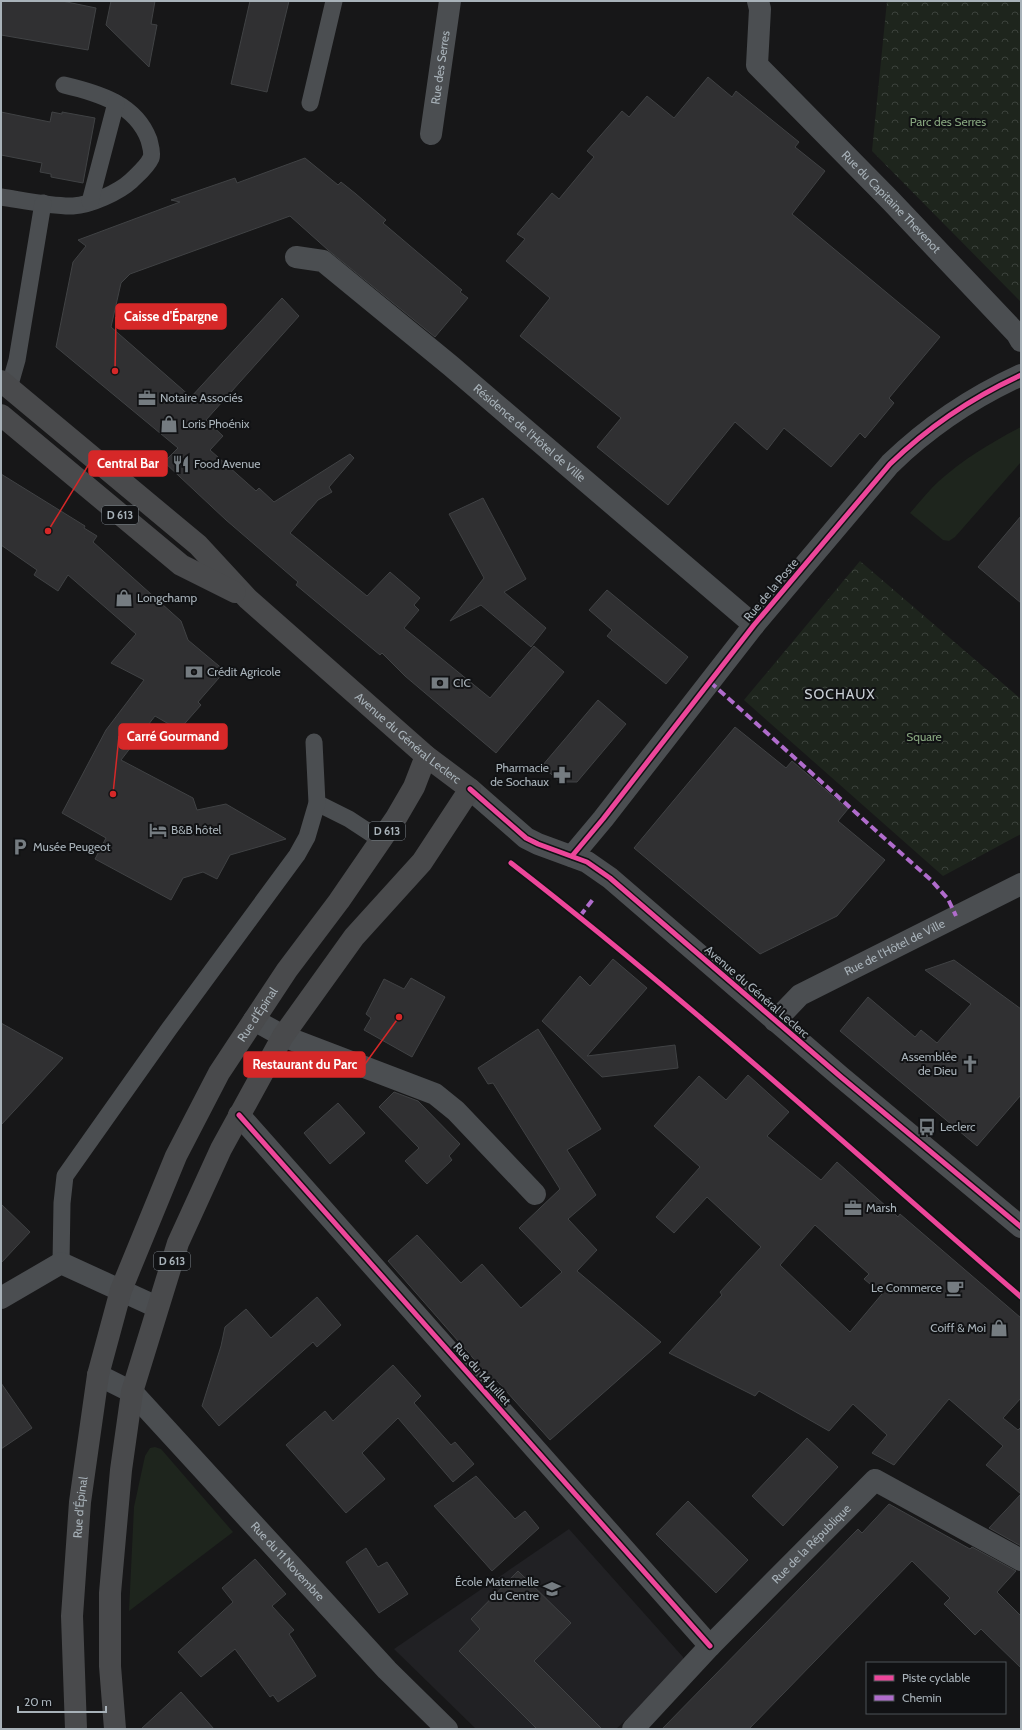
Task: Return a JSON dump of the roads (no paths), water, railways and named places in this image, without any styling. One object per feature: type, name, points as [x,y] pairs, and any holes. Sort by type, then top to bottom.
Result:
[{"type":"main road","name":"Avenue du Général Leclerc","points":[[5,384],[198,545],[248,599],[426,756],[470,790]]},
{"type":"main road","name":"Avenue du Général Leclerc","points":[[1,415],[181,565],[248,599]]},
{"type":"main road","name":"Rue d'Épinal","points":[[76,1729],[72,1616],[80,1502],[98,1375],[121,1290],[176,1156],[219,1073],[287,970],[339,901],[409,798],[426,756]]},
{"type":"main road","name":"D 613","points":[[115,1729],[110,1666],[110,1593],[121,1470],[132,1392],[178,1243],[211,1169],[239,1114],[283,1036],[354,937],[422,862],[470,790]]},
{"type":"street","name":"Rue des Serres","points":[[431,134],[450,1]]},
{"type":"street","name":"Rue du Capitaine Thevenot","points":[[758,1],[760,9],[758,64],[891,201],[1017,334],[1021,341]]},
{"type":"street","name":"Résidence de l'Hôtel de Ville","points":[[296,257],[323,262],[329,266],[451,366],[754,626]]},
{"type":"street","name":"Rue de la Poste","points":[[572,856],[754,626],[890,464],[910,445],[956,412],[997,386],[1021,375]]},
{"type":"street","name":"Avenue du Général Leclerc","points":[[470,790],[526,838],[592,865],[610,878],[1021,1228]]},
{"type":"street","name":"Rue de l'Hôtel de Ville","points":[[776,1020],[800,995],[1021,884]]},
{"type":"street","points":[[254,1020],[283,1036],[435,1094],[456,1111],[535,1194]]},
{"type":"street","name":"Rue du 14 Juillet","points":[[239,1114],[710,1646]]},
{"type":"street","points":[[1,1298],[61,1263],[157,1307]]},
{"type":"street","points":[[98,1375],[132,1392]]},
{"type":"street","name":"Rue du 11 Novembre","points":[[132,1392],[388,1670],[446,1729]]},
{"type":"street","name":"Rue de la République","points":[[633,1729],[710,1646],[875,1480],[1021,1560]]},
{"type":"lane","points":[[310,103],[334,1]]},
{"type":"lane","points":[[1,197],[73,206],[90,202],[124,187],[143,170],[151,157],[151,147],[144,128],[134,115],[116,103],[88,90],[64,85]]},
{"type":"lane","points":[[90,202],[116,103]]},
{"type":"lane","points":[[5,384],[17,360],[43,203]]},
{"type":"lane","points":[[61,1263],[62,1203],[65,1176],[169,1029],[298,855],[307,837],[317,803],[314,742]]},
{"type":"lane","points":[[317,803],[349,819],[381,840]]},
{"type":"place","name":"Caisse d'Épargne","points":[[115,371]]},
{"type":"place","name":"Notaire Associés","points":[[147,398]]},
{"type":"place","name":"Loris Phoénix","points":[[169,424]]},
{"type":"place","name":"Food Avenue","points":[[181,464]]},
{"type":"place","name":"Central Bar","points":[[48,531]]},
{"type":"place","name":"Longchamp","points":[[124,598]]},
{"type":"place","name":"Crédit Agricole","points":[[194,672]]},
{"type":"place","name":"CIC","points":[[440,683]]},
{"type":"place","name":"Pharmacie de Sochaux","points":[[562,775]]},
{"type":"place","name":"Carré Gourmand","points":[[113,794]]},
{"type":"place","name":"B&B hôtel","points":[[158,830]]},
{"type":"place","name":"Musée Peugeot","points":[[20,847]]},
{"type":"place","name":"Restaurant du Parc","points":[[399,1017]]},
{"type":"place","name":"Assemblée de Dieu","points":[[970,1064]]},
{"type":"place","name":"Leclerc","points":[[927,1127]]},
{"type":"place","name":"Marsh","points":[[853,1208]]},
{"type":"place","name":"Le Commerce","points":[[955,1288]]},
{"type":"place","name":"Coiff & Moi","points":[[999,1328]]},
{"type":"place","name":"École Maternelle du Centre","points":[[552,1589]]},
{"type":"district","name":"SOCHAUX","points":[[840,694]]},
{"type":"park label","name":"Parc des Serres","points":[[948,122]]},
{"type":"park label","name":"Square","points":[[924,737]]}]
